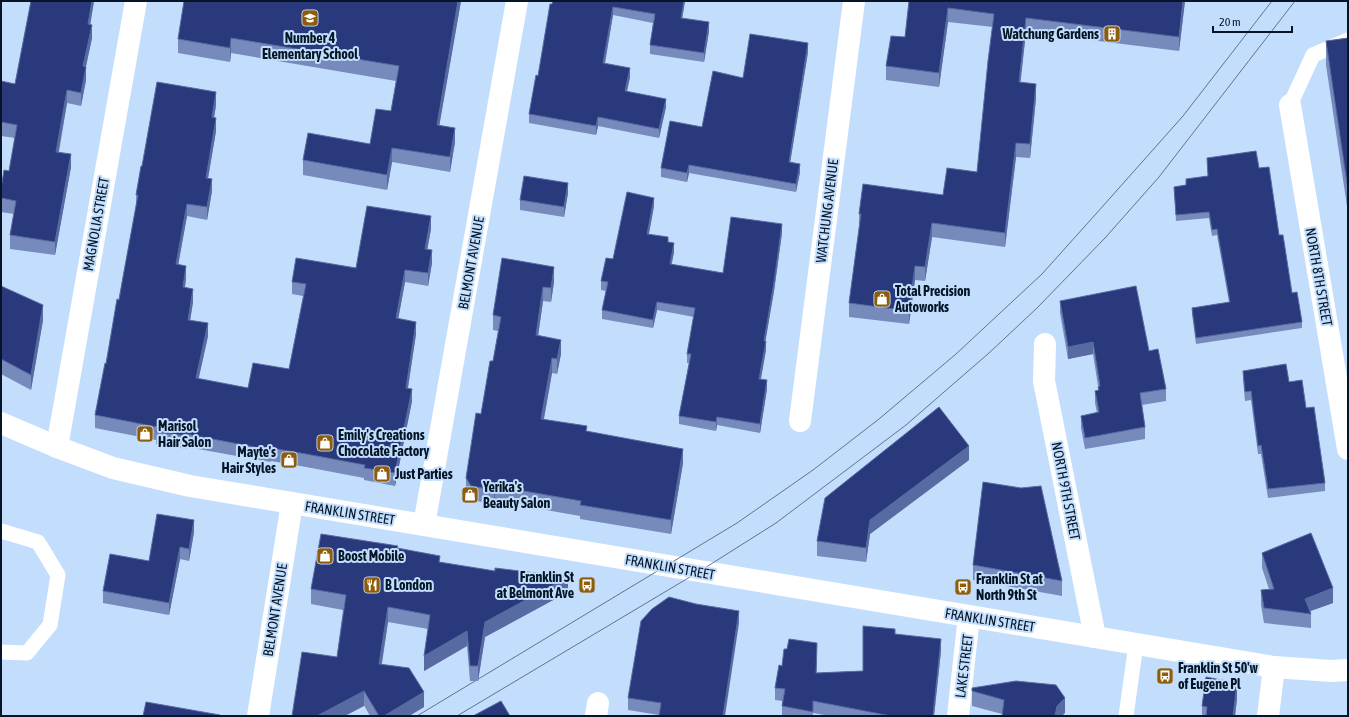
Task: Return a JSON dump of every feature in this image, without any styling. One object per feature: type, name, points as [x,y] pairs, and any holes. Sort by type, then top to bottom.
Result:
[{"type":"street","name":"MAGNOLIA STREET","points":[[56,446],[136,1]]},
{"type":"street","name":"BELMONT AVENUE","points":[[424,526],[518,1]]},
{"type":"street","name":"WATCHUNG AVENUE","points":[[800,421],[854,1]]},
{"type":"street","name":"NORTH 8TH STREET","points":[[1290,105],[1348,449]]},
{"type":"street","name":"NORTH 9TH STREET","points":[[1046,344],[1044,381],[1095,637]]},
{"type":"street","name":"FRANKLIN STREET","points":[[1,423],[113,468],[190,486],[1274,667],[1331,671],[1348,670]]},
{"type":"street","name":"BELMONT AVENUE","points":[[258,716],[292,504]]},
{"type":"street","name":"LAKE STREET","points":[[958,716],[969,616]]},
{"type":"street","points":[[1268,716],[1274,667]]},
{"type":"lane","points":[[1290,105],[1313,55],[1348,40]]},
{"type":"lane","points":[[1,530],[38,542],[58,575],[50,625],[27,652],[1,652]]},
{"type":"lane","points":[[1126,716],[1136,644]]},
{"type":"building","points":[[31,1],[92,1],[88,24],[92,25],[83,66],[86,67],[81,93],[67,90],[56,152],[71,154],[55,242],[10,235],[16,201],[1,198],[4,170],[9,171],[17,125],[1,122],[1,81],[15,84]]},
{"type":"building","points":[[184,1],[458,1],[437,125],[455,128],[450,157],[392,148],[387,175],[303,160],[308,133],[370,144],[376,109],[391,111],[399,66],[231,38],[230,48],[178,39]]},
{"type":"building","points":[[553,1],[684,1],[681,18],[709,22],[704,53],[650,45],[655,14],[613,7],[603,63],[630,68],[625,91],[666,99],[659,129],[598,117],[596,126],[529,114],[536,75],[538,76],[550,4],[552,4]]},
{"type":"building","points":[[909,1],[1183,1],[1179,37],[1026,18],[1019,82],[1036,84],[1030,144],[1016,143],[1005,233],[932,223],[925,267],[915,266],[909,311],[849,303],[861,214],[859,214],[863,184],[943,195],[947,168],[977,172],[994,14],[948,8],[939,73],[886,66],[891,36],[905,37]]},
{"type":"building","points":[[750,34],[808,43],[789,162],[800,164],[796,184],[689,165],[687,173],[661,168],[670,121],[702,127],[713,71],[743,78]]},
{"type":"building","points":[[1348,38],[1348,190],[1326,41]]},
{"type":"building","points":[[157,82],[216,92],[212,117],[216,118],[206,178],[212,179],[207,207],[187,204],[176,264],[186,266],[183,287],[193,289],[188,320],[208,323],[196,378],[248,388],[253,363],[289,369],[306,284],[292,282],[296,258],[356,268],[367,206],[431,216],[425,249],[432,250],[428,273],[405,270],[396,318],[416,322],[406,388],[412,389],[395,473],[364,468],[365,465],[306,454],[271,448],[270,450],[186,434],[187,436],[156,432],[157,427],[95,415],[105,363],[106,364],[117,299],[119,300],[138,195],[136,195],[141,166]]},
{"type":"building","points":[[1256,151],[1259,168],[1269,167],[1279,235],[1283,235],[1292,293],[1297,292],[1302,322],[1196,338],[1192,308],[1230,302],[1217,229],[1212,230],[1209,212],[1176,215],[1174,187],[1186,185],[1186,179],[1208,176],[1207,158]]},
{"type":"building","points":[[524,176],[568,183],[564,207],[520,200]]},
{"type":"building","points":[[627,192],[654,198],[647,234],[668,237],[668,242],[674,243],[670,264],[723,273],[731,217],[782,224],[764,341],[766,341],[759,379],[767,380],[760,424],[717,417],[716,422],[679,416],[691,354],[687,354],[695,308],[657,302],[653,320],[602,310],[608,282],[601,281],[606,258],[613,259]]},
{"type":"building","points":[[502,258],[554,267],[551,288],[543,287],[536,335],[561,340],[557,359],[552,358],[541,419],[587,426],[586,431],[683,449],[671,520],[580,505],[581,501],[495,486],[494,490],[471,486],[466,478],[476,413],[481,414],[490,361],[493,361],[501,317],[493,315]]},
{"type":"building","points":[[1,286],[43,305],[31,375],[1,359]]},
{"type":"building","points":[[1136,286],[1149,351],[1158,349],[1166,389],[1140,393],[1145,427],[1085,438],[1081,416],[1099,412],[1095,391],[1099,390],[1098,387],[1100,386],[1093,342],[1068,347],[1060,301]]},
{"type":"building","points":[[1286,364],[1289,382],[1302,380],[1306,408],[1314,407],[1325,483],[1268,489],[1261,445],[1258,446],[1251,391],[1245,392],[1243,371]]},
{"type":"building","points":[[939,407],[969,446],[870,520],[866,548],[817,541],[825,498]]},
{"type":"building","points":[[983,482],[1021,488],[1041,486],[1062,581],[973,565]]},
{"type":"building","points":[[157,514],[194,520],[189,549],[180,547],[169,603],[103,591],[110,554],[149,561]]},
{"type":"building","points":[[1311,533],[1333,588],[1305,599],[1311,614],[1264,608],[1261,590],[1274,589],[1262,553]]},
{"type":"building","points":[[321,534],[398,546],[397,548],[440,556],[439,562],[495,571],[495,568],[568,577],[485,622],[478,666],[470,666],[467,631],[424,656],[430,615],[388,607],[379,664],[409,668],[424,692],[384,716],[379,716],[364,691],[317,716],[292,716],[302,652],[337,657],[346,595],[311,589]]},
{"type":"building","points":[[669,597],[696,604],[739,611],[723,716],[659,716],[661,703],[628,698],[641,621],[652,609]]},
{"type":"building","points":[[863,626],[895,629],[895,634],[941,639],[933,716],[891,716],[813,701],[813,712],[782,706],[785,689],[775,688],[779,665],[782,666],[784,649],[787,649],[789,639],[817,643],[816,673],[863,671]]},
{"type":"building","points":[[1206,677],[1237,683],[1233,716],[1206,716],[1207,707],[1202,706]]},
{"type":"building","points":[[1016,681],[1056,685],[1065,698],[1057,706],[1055,716],[1002,716],[1004,700],[972,691],[972,688]]},
{"type":"building","points":[[501,701],[510,716],[473,716]]},
{"type":"building","points":[[146,702],[220,715],[220,716],[143,716]]},
{"type":"tram line","points":[[417,716],[737,523],[813,470],[879,419],[956,354],[1042,274],[1183,116],[1272,1]]},
{"type":"tram line","points":[[457,716],[700,571],[776,523],[906,425],[989,353],[1037,308],[1105,238],[1159,177],[1295,1]]},
{"type":"place","name":"Number 4 Elementary School","points":[[310,18]]},
{"type":"place","name":"Watchung Gardens","points":[[1112,34]]},
{"type":"place","name":"Total Precision Autoworks","points":[[882,299]]},
{"type":"place","name":"Marisol Hair Salon","points":[[145,434]]},
{"type":"place","name":"Emily's Creations Chocolate Factory","points":[[325,443]]},
{"type":"place","name":"Mayte's Hair Styles","points":[[289,460]]},
{"type":"place","name":"Just Parties","points":[[382,474]]},
{"type":"place","name":"Yerika's Beauty Salon","points":[[470,495]]},
{"type":"place","name":"Boost Mobile","points":[[325,556]]},
{"type":"place","name":"B London","points":[[372,585]]},
{"type":"place","name":"Franklin St at Belmont Ave","points":[[587,585]]},
{"type":"place","name":"Franklin St at North 9th St","points":[[963,587]]},
{"type":"place","name":"Franklin St 50'w of Eugene Pl","points":[[1165,676]]}]
